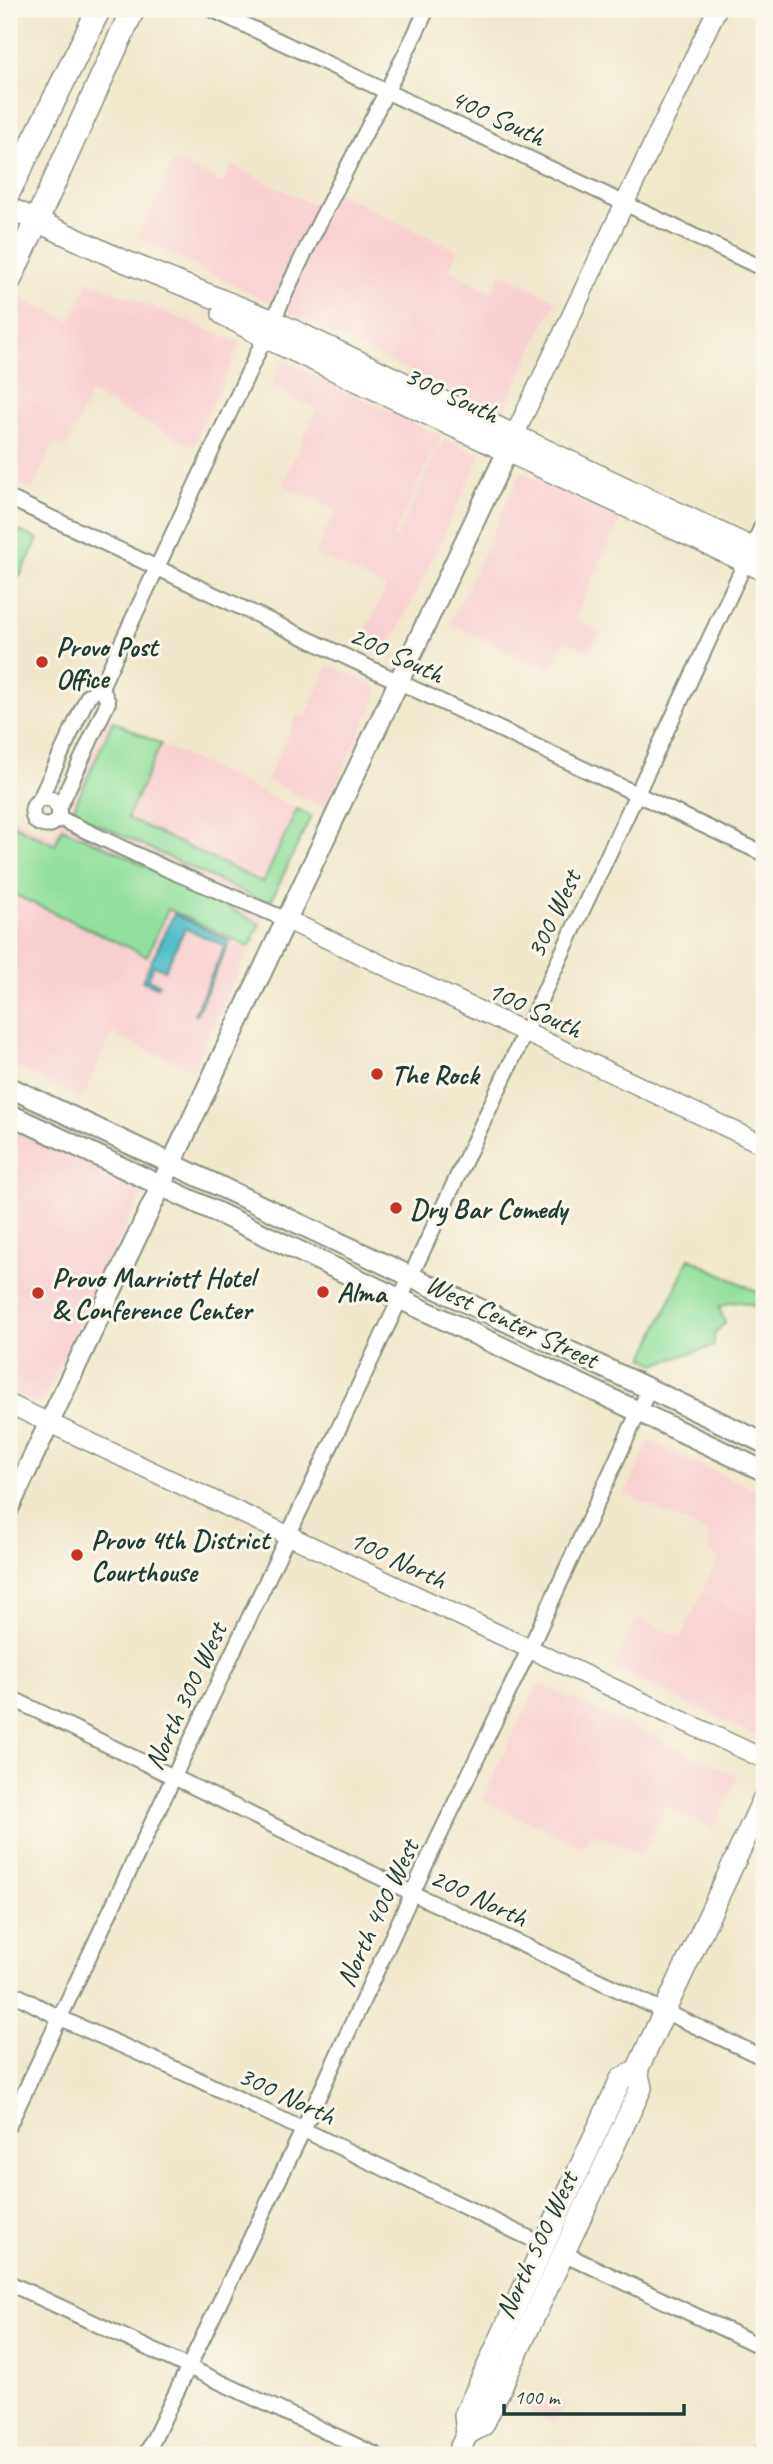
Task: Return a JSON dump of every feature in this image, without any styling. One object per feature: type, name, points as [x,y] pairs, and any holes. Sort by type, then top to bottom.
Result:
[{"type":"highway","points":[[9,191],[99,9]]},
{"type":"highway","points":[[9,281],[134,9]]},
{"type":"main road","name":"300 South","points":[[9,208],[757,558]]},
{"type":"main road","points":[[9,1507],[511,443]]},
{"type":"main road","name":"West Center Street","points":[[9,1087],[172,1164],[639,1412],[764,1471]]},
{"type":"main road","name":"West Center Street","points":[[9,1114],[161,1186],[649,1389],[764,1443]]},
{"type":"main road","name":"North 500 West","points":[[457,2455],[467,2434],[483,2425],[553,2249],[640,2088],[637,2070],[764,1798]]},
{"type":"street","name":"400 South","points":[[211,9],[764,269]]},
{"type":"street","points":[[101,688],[108,702],[59,813],[50,825],[45,826],[35,821],[32,811],[88,696],[101,688],[320,221],[428,9]]},
{"type":"street","points":[[511,443],[717,9]]},
{"type":"street","name":"200 South","points":[[9,498],[764,854]]},
{"type":"street","name":"300 West","points":[[406,1287],[636,794],[757,558],[764,522]]},
{"type":"street","points":[[40,799],[52,799],[59,813],[169,870],[285,919]]},
{"type":"street","name":"100 South","points":[[285,919],[764,1145]]},
{"type":"street","name":"North 300 West","points":[[9,2125],[406,1287]]},
{"type":"street","name":"North 400 West","points":[[146,2455],[303,2130],[649,1389]]},
{"type":"street","name":"100 North","points":[[9,1404],[764,1759]]},
{"type":"street","name":"200 North","points":[[9,1697],[412,1893],[764,2058]]},
{"type":"street","name":"300 North","points":[[9,1991],[60,2018],[764,2348]]},
{"type":"street","points":[[9,2283],[376,2455]]},
{"type":"street","points":[[761,2455],[764,2448]]},
{"type":"shaded area","points":[[174,161],[223,183],[231,165],[314,205],[324,187],[457,250],[449,270],[492,292],[501,273],[556,300],[501,416],[138,238]]},
{"type":"shaded area","points":[[89,281],[241,343],[193,446],[90,394],[66,448],[54,443],[32,490],[9,479],[9,318],[19,297],[71,321]]},
{"type":"shaded area","points":[[283,361],[441,436],[393,538],[396,539],[444,438],[481,455],[387,654],[360,642],[386,588],[315,554],[336,510],[282,485],[317,409],[271,388]]},
{"type":"shaded area","points":[[521,472],[621,520],[574,619],[601,632],[590,652],[564,640],[551,670],[450,624]]},
{"type":"shaded area","points":[[329,665],[372,684],[377,697],[325,807],[266,781],[298,714],[305,717]]},
{"type":"shaded area","points":[[107,718],[311,816],[193,1070],[112,1034],[82,1099],[9,1064],[9,816],[53,836]]},
{"type":"shaded area","points":[[9,1122],[136,1186],[141,1195],[44,1400],[35,1404],[9,1391]]},
{"type":"shaded area","points":[[650,1441],[764,1494],[764,1619],[703,1590],[718,1558],[711,1554],[708,1533],[625,1494]]},
{"type":"shaded area","points":[[703,1591],[764,1621],[764,1719],[756,1736],[613,1668],[637,1617],[681,1637]]},
{"type":"shaded area","points":[[538,1683],[738,1776],[713,1829],[665,1806],[642,1856],[591,1832],[584,1847],[482,1800]]},
{"type":"shaded area","points":[[537,2393],[564,2405],[555,2423],[528,2411]]},
{"type":"green space","points":[[19,531],[38,539],[20,576],[9,580],[9,553]]},
{"type":"green space","points":[[113,721],[161,744],[127,818],[263,883],[297,809],[311,816],[272,899],[262,901],[72,812]]},
{"type":"green space","points":[[10,823],[55,845],[62,828],[118,852],[260,924],[249,947],[168,909],[147,956],[9,892]]},
{"type":"green space","points":[[689,1258],[764,1295],[764,1313],[743,1302],[719,1307],[725,1323],[714,1334],[714,1346],[656,1364],[644,1358]]},
{"type":"water","points":[[174,914],[230,941],[196,1015],[194,1014],[225,946],[185,928],[165,970],[154,965],[148,979],[159,984],[157,987],[142,981]]},
{"type":"place","name":"Provo Post Office","points":[[42,662]]},
{"type":"place","name":"The Rock","points":[[377,1074]]},
{"type":"place","name":"Dry Bar Comedy","points":[[396,1208]]},
{"type":"place","name":"Alma","points":[[323,1292]]},
{"type":"place","name":"Provo Marriott Hotel & Conference Center","points":[[38,1293]]},
{"type":"place","name":"Provo 4th District Courthouse","points":[[77,1555]]}]
